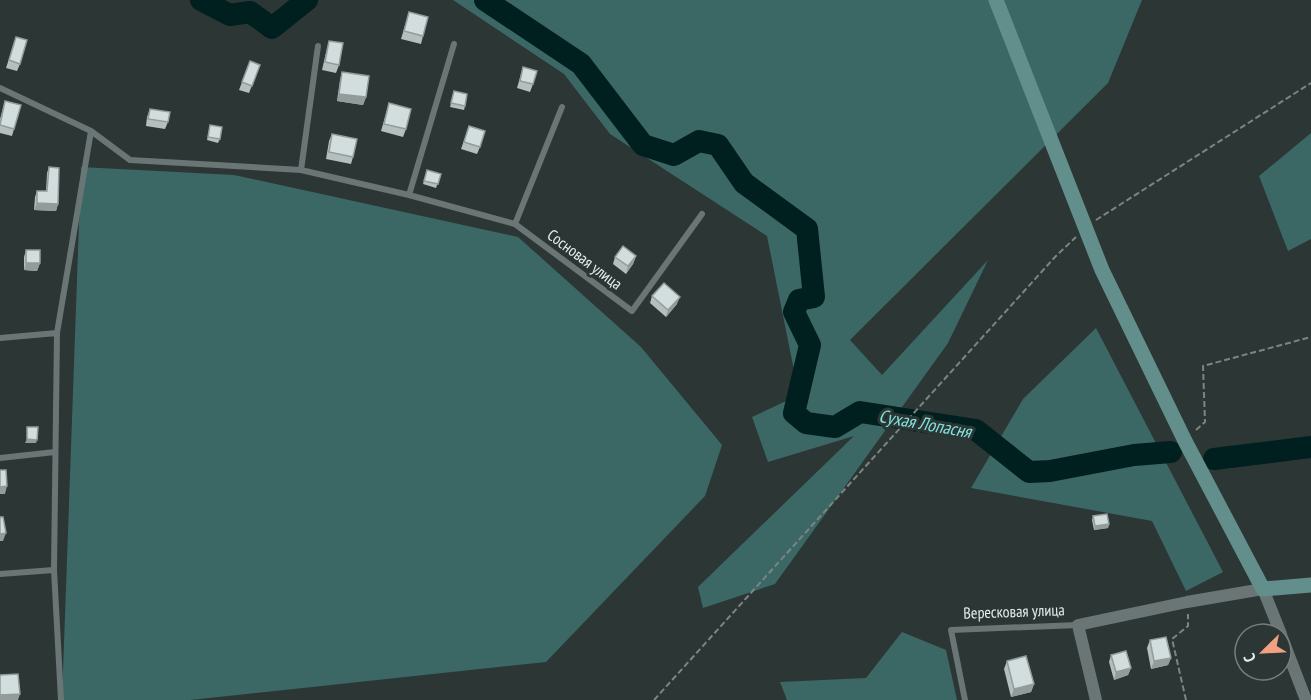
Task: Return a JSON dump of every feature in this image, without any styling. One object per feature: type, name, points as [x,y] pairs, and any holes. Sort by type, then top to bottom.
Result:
[{"type":"street","points":[[996,0],[1102,270],[1185,441],[1263,589],[1276,622]]},
{"type":"street","points":[[1263,589],[1311,585]]},
{"type":"street","name":"Вересковая улица","points":[[1096,700],[1078,625],[1263,589]]},
{"type":"street","points":[[1293,666],[1306,700]]},
{"type":"lane","points":[[409,195],[454,44]]},
{"type":"lane","points":[[301,170],[318,46]]},
{"type":"lane","name":"Сосновая улица","points":[[0,88],[91,130],[130,160],[301,170],[409,195],[515,224],[632,311],[702,214]]},
{"type":"lane","points":[[515,224],[562,107]]},
{"type":"lane","points":[[61,700],[54,570],[57,333],[91,130]]},
{"type":"lane","points":[[0,338],[57,333]]},
{"type":"lane","points":[[0,458],[55,452]]},
{"type":"lane","points":[[0,574],[54,570]]},
{"type":"lane","name":"Вересковая улица","points":[[965,700],[951,630],[1078,625]]},
{"type":"path","points":[[654,700],[1055,257],[1085,228],[1311,82]]},
{"type":"path","points":[[1185,441],[1205,422],[1203,366],[1311,337]]},
{"type":"path","points":[[1186,700],[1172,639],[1188,626],[1187,602]]},
{"type":"shaded area","points":[[453,0],[1142,0],[1108,83],[850,340],[882,375],[988,260],[948,343],[775,584],[703,608],[698,587],[854,436],[768,462],[752,417],[799,395],[767,236],[610,134],[564,74]]},
{"type":"shaded area","points":[[1311,133],[1311,239],[1288,251],[1259,176]]},
{"type":"shaded area","points":[[81,167],[234,175],[518,237],[641,347],[722,445],[705,496],[546,662],[190,700],[62,700]]},
{"type":"shaded area","points":[[1096,328],[1223,572],[1186,591],[1152,521],[971,488],[1023,399]]},
{"type":"shaded area","points":[[902,632],[946,650],[957,700],[787,700],[780,682],[866,678]]},
{"type":"building","points":[[409,12],[428,17],[423,36],[404,31]]},
{"type":"building","points":[[16,37],[27,40],[20,64],[9,60]]},
{"type":"building","points":[[329,41],[343,43],[339,65],[325,62]]},
{"type":"building","points":[[250,61],[260,65],[252,86],[242,82]]},
{"type":"building","points":[[523,67],[537,71],[533,84],[520,81]]},
{"type":"building","points":[[342,72],[369,76],[366,97],[339,94]]},
{"type":"building","points":[[454,91],[467,94],[465,106],[451,103]]},
{"type":"building","points":[[5,101],[21,105],[14,129],[0,125]]},
{"type":"building","points":[[389,103],[411,109],[406,129],[384,124]]},
{"type":"building","points":[[150,109],[170,112],[168,122],[148,119]]},
{"type":"building","points":[[210,125],[222,127],[220,139],[208,137]]},
{"type":"building","points":[[469,126],[485,131],[480,147],[464,142]]},
{"type":"building","points":[[332,134],[357,139],[353,157],[329,152]]},
{"type":"building","points":[[49,167],[59,168],[58,204],[37,203],[37,191],[47,191]]},
{"type":"building","points":[[427,170],[441,174],[438,184],[424,181]]},
{"type":"building","points":[[623,246],[636,256],[628,266],[615,257]]},
{"type":"building","points":[[26,250],[40,250],[40,263],[26,263]]},
{"type":"building","points":[[664,283],[680,297],[668,310],[652,296]]},
{"type":"building","points":[[27,427],[38,427],[37,440],[27,439]]},
{"type":"building","points":[[0,470],[6,470],[7,486],[0,487]]},
{"type":"building","points":[[1107,514],[1109,524],[1095,526],[1093,516]]},
{"type":"building","points":[[0,517],[3,517],[6,533],[0,534]]},
{"type":"building","points":[[1166,637],[1171,658],[1154,661],[1150,640]]},
{"type":"building","points":[[1126,651],[1131,668],[1116,672],[1111,655]]},
{"type":"building","points":[[1026,656],[1034,684],[1014,689],[1007,661]]},
{"type":"building","points":[[18,674],[20,694],[0,695],[0,675]]},
{"type":"waterway","name":"Сухая Лопасня","points":[[201,0],[230,15],[250,12],[272,28],[307,0]]},
{"type":"waterway","name":"Сухая Лопасня","points":[[485,0],[581,64],[643,145],[674,155],[699,141],[718,145],[744,183],[807,229],[814,297],[799,300],[794,312],[810,345],[794,413],[806,423],[835,427],[860,412],[976,430],[1029,472],[1050,471],[1134,455],[1171,452]]},
{"type":"waterway","name":"Сухая Лопасня","points":[[1214,459],[1311,447]]}]
